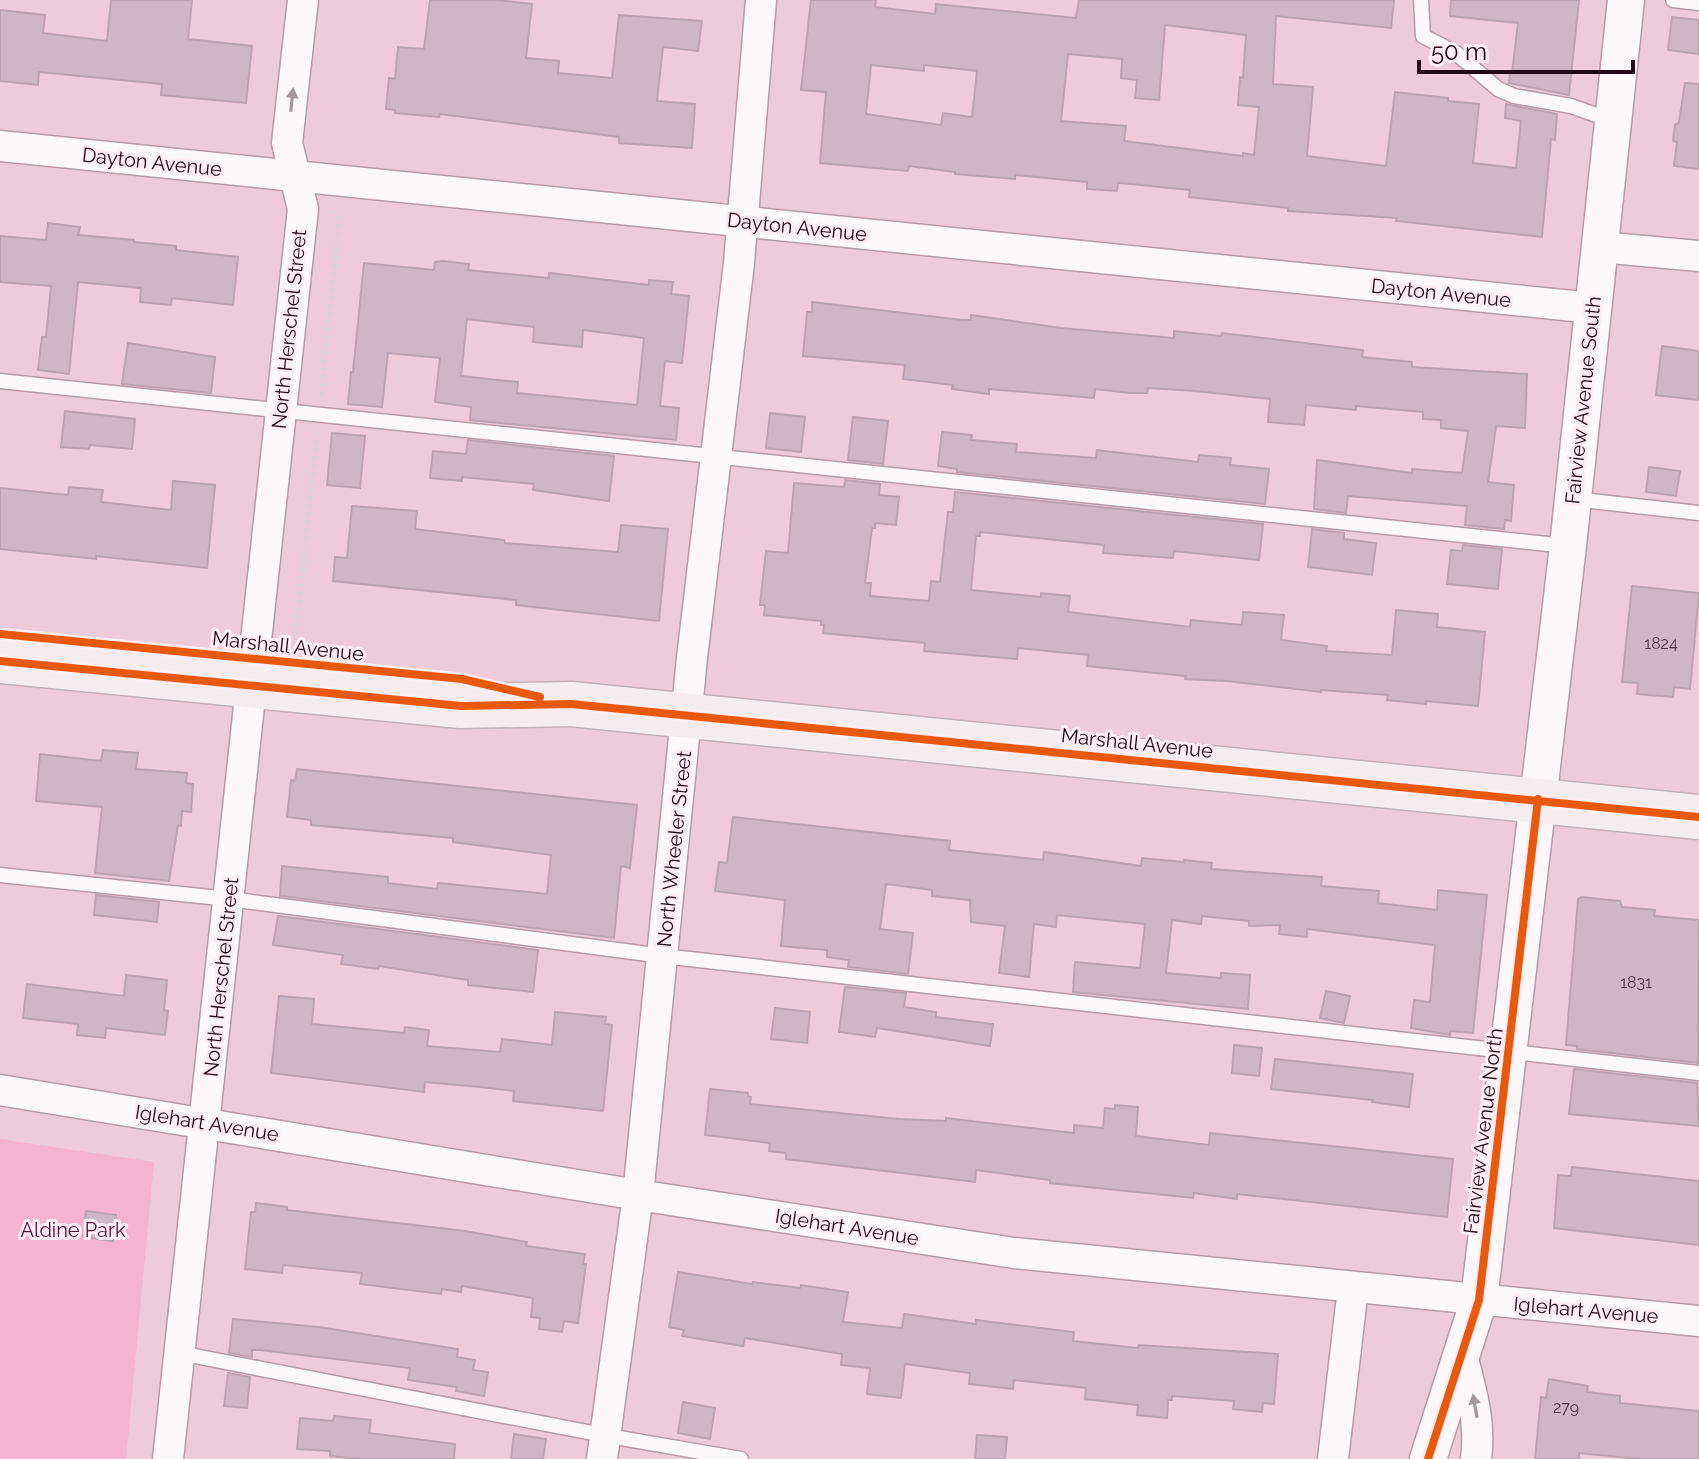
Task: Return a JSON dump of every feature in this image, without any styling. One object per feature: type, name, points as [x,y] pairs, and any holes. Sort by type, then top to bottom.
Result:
[{"type":"main road","name":"Marshall Avenue","points":[[0,634],[461,706],[571,704],[687,714],[1699,817]]},
{"type":"main road","name":"Marshall Avenue","points":[[0,661],[252,673]]},
{"type":"street","name":"North Herschel Street","points":[[168,1459],[303,209],[287,143],[303,0]]},
{"type":"street","name":"North Wheeler Street","points":[[602,1447],[638,1195],[742,221],[761,0]]},
{"type":"street","name":"Fairview Avenue South","points":[[1538,799],[1626,0]]},
{"type":"street","name":"Dayton Avenue","points":[[0,146],[1593,308]]},
{"type":"street","points":[[1600,247],[1699,256]]},
{"type":"street","name":"Fairview Avenue North","points":[[1428,1459],[1479,1300],[1538,799]]},
{"type":"street","name":"Iglehart Avenue","points":[[0,1090],[638,1195],[1014,1253],[1699,1321]]},
{"type":"street","points":[[1333,1459],[1353,1288]]},
{"type":"street","points":[[1462,1355],[1476,1407],[1479,1440],[1476,1459]]},
{"type":"lane","points":[[1421,0],[1423,36],[1456,53],[1498,89],[1514,96],[1571,106],[1613,121]]},
{"type":"lane","points":[[1673,0],[1699,3]]},
{"type":"lane","points":[[0,381],[1568,546]]},
{"type":"lane","points":[[1573,499],[1699,513]]},
{"type":"lane","points":[[0,875],[229,899],[663,956],[1699,1073]]},
{"type":"lane","points":[[179,1353],[602,1447],[741,1459]]},
{"type":"green space","name":"Aldine Park","points":[[0,1139],[154,1162],[126,1459],[0,1459]]},
{"type":"building","points":[[111,0],[192,0],[188,39],[252,46],[246,103],[161,95],[162,84],[39,72],[38,85],[0,81],[0,10],[45,15],[43,33],[107,41]]},
{"type":"building","points":[[430,0],[496,0],[532,4],[526,58],[559,61],[558,73],[612,78],[619,15],[702,21],[698,51],[663,47],[657,101],[695,104],[692,148],[619,143],[619,137],[440,114],[439,117],[395,113],[395,110],[386,109],[389,78],[395,79],[398,47],[424,49]]},
{"type":"building","points":[[811,0],[876,0],[875,7],[935,14],[936,4],[1076,18],[1079,0],[1394,0],[1391,28],[1276,16],[1273,84],[1313,87],[1307,156],[1386,166],[1395,92],[1479,104],[1473,163],[1516,168],[1521,121],[1505,118],[1506,104],[1557,114],[1555,140],[1551,139],[1542,237],[1396,221],[1397,218],[1288,211],[1288,208],[1189,197],[1190,190],[1121,183],[1118,183],[1117,191],[1087,189],[1087,182],[1015,175],[1015,179],[955,174],[909,166],[908,171],[820,163],[826,92],[801,90]],"holes":[[[1165,25],[1246,35],[1238,105],[1259,107],[1254,155],[1124,141],[1126,126],[1061,121],[1068,54],[1122,59],[1121,78],[1137,80],[1135,98],[1159,100]],[[871,65],[924,71],[924,65],[977,71],[972,117],[943,113],[941,125],[866,114]]]},
{"type":"building","points":[[1451,0],[1579,0],[1569,95],[1509,83],[1518,23],[1450,16]]},
{"type":"building","points":[[1672,17],[1699,20],[1699,54],[1668,50]]},
{"type":"building","points":[[1685,83],[1699,84],[1699,169],[1674,166],[1677,142],[1673,141],[1675,125],[1679,122]]},
{"type":"building","points":[[48,223],[80,227],[78,235],[134,240],[176,246],[176,250],[238,257],[233,305],[172,298],[171,305],[140,302],[141,288],[78,282],[69,374],[38,370],[42,337],[46,337],[51,286],[0,282],[0,236],[46,240]]},
{"type":"building","points":[[435,262],[469,264],[468,270],[549,278],[549,273],[649,285],[649,280],[673,282],[671,294],[689,296],[682,363],[665,361],[660,406],[679,408],[676,440],[470,420],[471,407],[435,402],[440,358],[388,353],[382,407],[348,404],[364,263],[434,270]],"holes":[[[467,319],[534,327],[533,342],[582,347],[583,330],[644,338],[637,405],[517,393],[518,382],[461,376]]]},
{"type":"building","points":[[812,302],[962,320],[971,320],[971,315],[1061,328],[1174,338],[1174,331],[1221,336],[1222,333],[1363,350],[1362,357],[1412,362],[1412,367],[1527,374],[1525,428],[1496,426],[1488,482],[1514,485],[1511,521],[1505,520],[1504,529],[1465,525],[1467,506],[1348,496],[1346,513],[1314,509],[1317,460],[1412,473],[1412,469],[1462,473],[1468,431],[1441,428],[1441,420],[1423,419],[1423,412],[1306,405],[1304,425],[1268,422],[1270,399],[1195,391],[1148,388],[1147,393],[1130,393],[1095,389],[1094,398],[989,389],[989,394],[952,389],[953,385],[903,379],[905,365],[803,356],[807,312],[812,312]]},
{"type":"building","points":[[128,343],[215,357],[211,393],[122,384]]},
{"type":"building","points":[[1662,346],[1699,351],[1699,400],[1656,395]]},
{"type":"building","points":[[65,411],[135,419],[132,449],[90,445],[89,449],[61,447]]},
{"type":"building","points":[[770,413],[805,417],[801,452],[766,448]]},
{"type":"building","points":[[853,417],[888,421],[883,464],[848,460]]},
{"type":"building","points":[[942,432],[972,435],[971,440],[1017,444],[1016,452],[1096,458],[1097,450],[1198,462],[1199,455],[1231,458],[1230,465],[1269,469],[1265,504],[957,472],[957,469],[938,466]]},
{"type":"building","points":[[332,433],[365,436],[360,488],[327,485]]},
{"type":"building","points":[[468,440],[614,456],[609,501],[533,490],[534,484],[462,477],[462,481],[430,478],[433,451],[466,454]]},
{"type":"building","points":[[1649,467],[1680,471],[1676,496],[1646,492]]},
{"type":"building","points":[[845,480],[880,484],[879,495],[899,497],[896,525],[875,523],[875,528],[872,528],[865,583],[871,583],[870,596],[929,601],[931,581],[940,582],[948,512],[953,512],[955,492],[1263,524],[1259,560],[1174,551],[1173,558],[1103,553],[1104,545],[980,532],[980,536],[976,536],[971,590],[1041,597],[1041,593],[1070,596],[1068,612],[1190,627],[1191,620],[1242,625],[1243,612],[1284,615],[1281,640],[1327,646],[1326,651],[1392,655],[1396,610],[1438,614],[1437,627],[1485,632],[1478,706],[1426,701],[1426,704],[1387,700],[1388,695],[1185,679],[1186,676],[1087,666],[1088,655],[1018,648],[1017,659],[924,651],[925,643],[823,633],[821,621],[764,615],[765,605],[760,605],[766,551],[788,553],[794,483],[844,487]]},
{"type":"building","points":[[173,481],[215,485],[207,568],[0,549],[0,488],[68,495],[69,487],[103,490],[101,502],[171,510]]},
{"type":"building","points":[[352,506],[417,511],[415,529],[504,540],[505,543],[618,552],[621,525],[668,529],[659,621],[516,605],[516,600],[333,581],[335,557],[347,558]]},
{"type":"building","points":[[1312,529],[1344,533],[1344,539],[1376,543],[1372,575],[1308,567]]},
{"type":"building","points":[[1463,545],[1502,549],[1498,589],[1447,584],[1451,550],[1462,551]]},
{"type":"building","points":[[1632,586],[1699,593],[1690,689],[1674,687],[1673,697],[1637,694],[1638,683],[1622,682]]},
{"type":"building","points":[[103,750],[138,753],[136,769],[187,773],[186,783],[193,784],[191,812],[182,811],[169,881],[95,873],[102,807],[36,801],[40,754],[101,761]]},
{"type":"building","points":[[297,769],[637,805],[630,868],[621,866],[614,938],[280,896],[282,866],[388,877],[388,883],[437,889],[438,883],[547,894],[551,855],[453,842],[453,838],[311,825],[311,820],[287,817],[291,780],[295,781]]},
{"type":"building","points":[[733,817],[950,841],[949,850],[1043,860],[1044,852],[1141,866],[1142,858],[1184,860],[1212,863],[1211,869],[1322,877],[1321,886],[1379,891],[1378,903],[1437,910],[1438,890],[1487,895],[1473,1033],[1450,1031],[1450,1035],[1411,1028],[1414,1000],[1430,1002],[1435,945],[1307,929],[1307,937],[1279,934],[1280,925],[1249,926],[1249,921],[1202,916],[1201,924],[1172,920],[1166,973],[1221,978],[1221,973],[1250,975],[1248,1009],[1073,992],[1075,962],[1140,968],[1145,924],[1057,915],[1056,927],[1034,924],[1029,977],[999,973],[1005,926],[971,922],[970,900],[932,896],[932,890],[886,884],[880,929],[913,933],[908,974],[848,967],[849,960],[827,957],[827,950],[781,946],[785,900],[715,891],[719,862],[727,863]]},
{"type":"building","points":[[96,895],[159,902],[157,922],[94,915]]},
{"type":"building","points":[[1578,899],[1620,901],[1622,907],[1655,910],[1654,916],[1699,920],[1698,1063],[1577,1049],[1577,1046],[1566,1045]]},
{"type":"building","points":[[278,916],[538,950],[533,992],[468,985],[468,980],[379,966],[378,969],[341,964],[343,955],[273,945]]},
{"type":"building","points":[[126,975],[167,980],[165,1035],[106,1028],[105,1038],[77,1035],[78,1024],[23,1018],[27,984],[124,996]]},
{"type":"building","points":[[845,987],[906,993],[904,1007],[936,1012],[936,1017],[993,1024],[990,1046],[877,1028],[875,1037],[839,1032]]},
{"type":"building","points":[[1326,991],[1350,996],[1344,1023],[1320,1018]]},
{"type":"building","points":[[279,996],[314,999],[312,1024],[404,1033],[405,1027],[429,1030],[427,1046],[500,1052],[502,1039],[552,1045],[555,1012],[606,1017],[605,1024],[612,1025],[603,1111],[513,1101],[514,1091],[480,1087],[425,1082],[424,1092],[271,1073]]},
{"type":"building","points":[[775,1008],[810,1012],[807,1043],[771,1039]]},
{"type":"building","points":[[1234,1045],[1262,1048],[1259,1076],[1232,1073]]},
{"type":"building","points":[[1275,1059],[1413,1074],[1409,1107],[1271,1089]]},
{"type":"building","points":[[1574,1069],[1697,1083],[1699,1126],[1569,1114]]},
{"type":"building","points":[[710,1089],[748,1093],[750,1104],[899,1119],[946,1121],[946,1118],[1074,1133],[1074,1125],[1103,1128],[1105,1108],[1115,1109],[1115,1105],[1138,1107],[1136,1136],[1209,1145],[1210,1133],[1453,1159],[1447,1217],[1237,1194],[1237,1199],[1194,1193],[1193,1198],[1050,1183],[1050,1180],[976,1170],[975,1182],[786,1159],[786,1153],[769,1151],[770,1143],[705,1135]]},
{"type":"building","points":[[1572,1167],[1699,1181],[1699,1245],[1554,1228],[1558,1175],[1571,1176]]},
{"type":"building","points":[[256,1203],[287,1207],[287,1210],[465,1231],[527,1242],[526,1246],[585,1254],[578,1323],[564,1321],[562,1332],[539,1329],[540,1318],[531,1317],[533,1298],[462,1286],[461,1292],[442,1289],[441,1294],[360,1284],[362,1273],[283,1265],[282,1273],[245,1269],[251,1212],[255,1212]]},
{"type":"building","points":[[86,1211],[116,1215],[113,1241],[83,1237]]},
{"type":"building","points":[[678,1272],[752,1284],[800,1288],[801,1285],[848,1292],[843,1322],[902,1328],[904,1314],[1074,1332],[1073,1341],[1138,1348],[1139,1345],[1278,1354],[1274,1404],[1263,1403],[1262,1412],[1233,1409],[1234,1401],[1172,1396],[1172,1400],[1168,1400],[1167,1418],[1137,1415],[1138,1405],[1085,1399],[1086,1388],[1014,1380],[1013,1389],[969,1384],[970,1373],[905,1364],[901,1398],[867,1394],[870,1368],[841,1365],[842,1354],[745,1338],[743,1346],[682,1336],[684,1330],[669,1327]]},
{"type":"building","points":[[233,1319],[319,1327],[458,1349],[457,1357],[475,1360],[473,1370],[488,1372],[484,1396],[456,1391],[457,1387],[408,1380],[410,1368],[260,1350],[252,1350],[252,1357],[229,1353]]},
{"type":"building","points":[[228,1373],[250,1377],[247,1408],[224,1406]]},
{"type":"building","points":[[1549,1379],[1588,1386],[1587,1392],[1620,1396],[1620,1403],[1699,1411],[1699,1459],[1638,1459],[1579,1453],[1579,1459],[1535,1459],[1541,1397],[1546,1398]]},
{"type":"building","points":[[683,1402],[715,1408],[710,1439],[678,1433]]},
{"type":"building","points":[[334,1416],[371,1420],[369,1433],[455,1444],[454,1459],[360,1459],[330,1456],[330,1451],[297,1449],[300,1418],[333,1421]]},
{"type":"building","points":[[514,1434],[546,1439],[543,1459],[511,1459]]},
{"type":"building","points":[[977,1435],[1007,1437],[1005,1459],[975,1459]]},
{"type":"cycle path","points":[[0,634],[462,679],[540,697]]},
{"type":"cycle path","points":[[0,661],[461,706],[571,704],[1699,817]]},
{"type":"cycle path","points":[[1428,1459],[1479,1300],[1538,799]]}]
